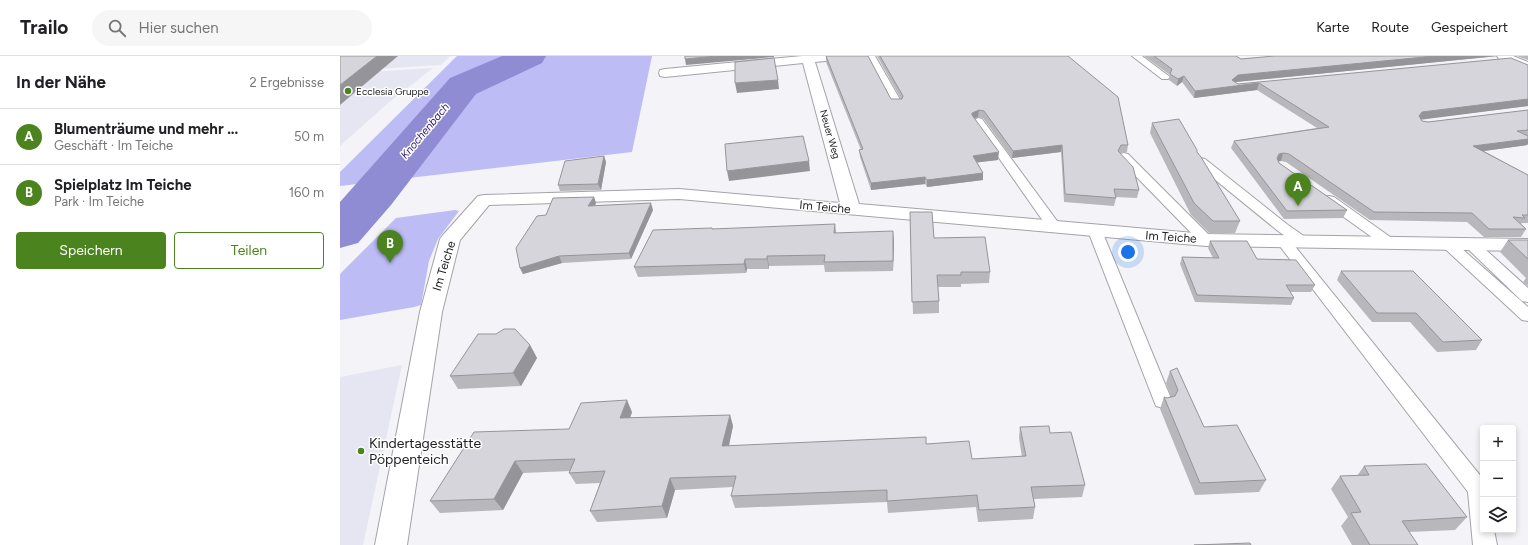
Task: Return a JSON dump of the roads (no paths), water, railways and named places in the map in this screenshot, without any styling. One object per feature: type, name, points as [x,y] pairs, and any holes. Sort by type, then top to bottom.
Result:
[{"type":"street","points":[[665,73],[841,56]]},
{"type":"street","name":"Neuer Weg","points":[[808,59],[851,209]]},
{"type":"street","points":[[1503,59],[1528,59]]},
{"type":"street","points":[[1503,59],[1528,67]]},
{"type":"street","name":"Im Teiche","points":[[391,545],[431,312],[450,239],[484,200],[679,194],[1206,240],[1528,245]]},
{"type":"lane","points":[[871,56],[897,103]]},
{"type":"lane","points":[[1136,56],[1165,77]]},
{"type":"lane","points":[[978,121],[1055,228]]},
{"type":"lane","points":[[1124,157],[1206,240]]},
{"type":"lane","points":[[1201,162],[1283,228],[1303,242]]},
{"type":"lane","points":[[1319,193],[1388,242]]},
{"type":"lane","points":[[1095,231],[1163,401]]},
{"type":"lane","points":[[1284,242],[1478,489],[1480,504]]},
{"type":"lane","points":[[1446,243],[1528,316]]},
{"type":"lane","points":[[1471,244],[1528,297]]},
{"type":"lane","points":[[1483,533],[1485,545]]},
{"type":"waterway","name":"Knochenbach","points":[[340,232],[374,195],[463,86],[530,56]]},
{"type":"place","name":"Ecclesia Gruppe","points":[[348,91]]},
{"type":"place","name":"Blumenträume und mehr ...","points":[[1298,206]]},
{"type":"place","name":"Spielplatz Im Teiche","points":[[390,263]]},
{"type":"place","name":"Kindertagesstätte Pöppenteich","points":[[361,451]]}]
